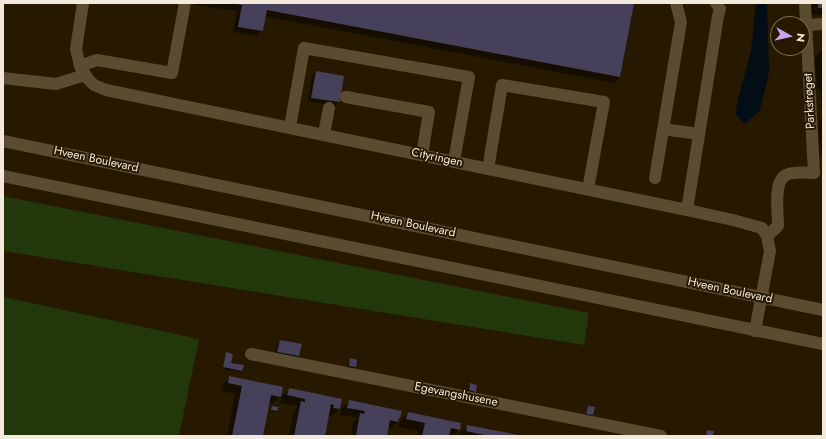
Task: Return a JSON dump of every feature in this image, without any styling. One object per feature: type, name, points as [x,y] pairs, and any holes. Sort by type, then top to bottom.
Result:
[{"type":"street","points":[[83,3],[76,49],[83,71]]},
{"type":"street","points":[[3,78],[56,84],[83,71],[97,60],[172,73],[185,3]]},
{"type":"street","points":[[655,178],[681,22],[676,3]]},
{"type":"street","points":[[687,210],[720,9],[716,3]]},
{"type":"street","name":"Parkstrøget","points":[[805,3],[806,16]]},
{"type":"street","points":[[810,25],[823,24]]},
{"type":"street","points":[[290,127],[304,48],[468,77],[454,161]]},
{"type":"street","name":"Parkstrøget","points":[[767,236],[778,226],[777,188],[782,177],[786,174],[792,173],[819,173],[809,56]]},
{"type":"street","name":"Cityringen","points":[[83,71],[94,84],[106,90],[733,220],[762,228],[767,236]]},
{"type":"street","points":[[488,169],[502,85],[604,102],[588,189]]},
{"type":"street","points":[[346,97],[429,112],[422,155]]},
{"type":"street","points":[[324,134],[329,108]]},
{"type":"street","points":[[663,129],[699,134]]},
{"type":"street","name":"Hveen Boulevard","points":[[3,141],[823,310]]},
{"type":"street","points":[[3,176],[823,344]]},
{"type":"street","points":[[755,331],[770,251],[767,236]]},
{"type":"street","name":"Egevangshusene","points":[[251,354],[660,436]]},
{"type":"green space","points":[[3,196],[589,313],[584,345],[3,251]]},
{"type":"green space","points":[[3,297],[199,339],[179,436],[3,436]]},
{"type":"shaded area","points":[[756,3],[767,3],[769,72],[760,110],[745,124],[735,114],[751,51]]},
{"type":"building","points":[[232,3],[634,3],[620,77],[267,10],[263,31],[238,27],[242,5]]},
{"type":"building","points":[[818,3],[823,3],[823,8],[818,8]]},
{"type":"building","points":[[316,71],[344,76],[340,102],[311,98]]},
{"type":"building","points":[[280,340],[302,344],[299,356],[277,352]]},
{"type":"building","points":[[226,352],[233,354],[231,363],[244,365],[242,371],[223,367]]},
{"type":"building","points":[[350,358],[357,360],[356,367],[349,366]]},
{"type":"building","points":[[229,376],[283,387],[281,397],[271,395],[263,436],[232,436],[242,386],[228,383]]},
{"type":"building","points":[[470,383],[477,385],[476,392],[469,390]]},
{"type":"building","points":[[289,388],[342,399],[340,409],[333,408],[334,405],[331,404],[325,436],[294,436],[301,401],[305,402],[305,399],[287,395]]},
{"type":"building","points":[[349,400],[402,411],[398,422],[390,420],[387,436],[356,436],[360,413],[364,414],[365,411],[347,408]]},
{"type":"building","points":[[272,406],[279,407],[277,411],[271,410]]},
{"type":"building","points":[[588,406],[595,407],[593,415],[586,414]]},
{"type":"building","points":[[408,412],[461,423],[460,430],[451,428],[449,436],[422,436],[425,423],[406,419]]},
{"type":"building","points":[[467,425],[519,436],[484,436],[466,431]]},
{"type":"building","points":[[707,430],[714,431],[713,436],[706,436]]}]
